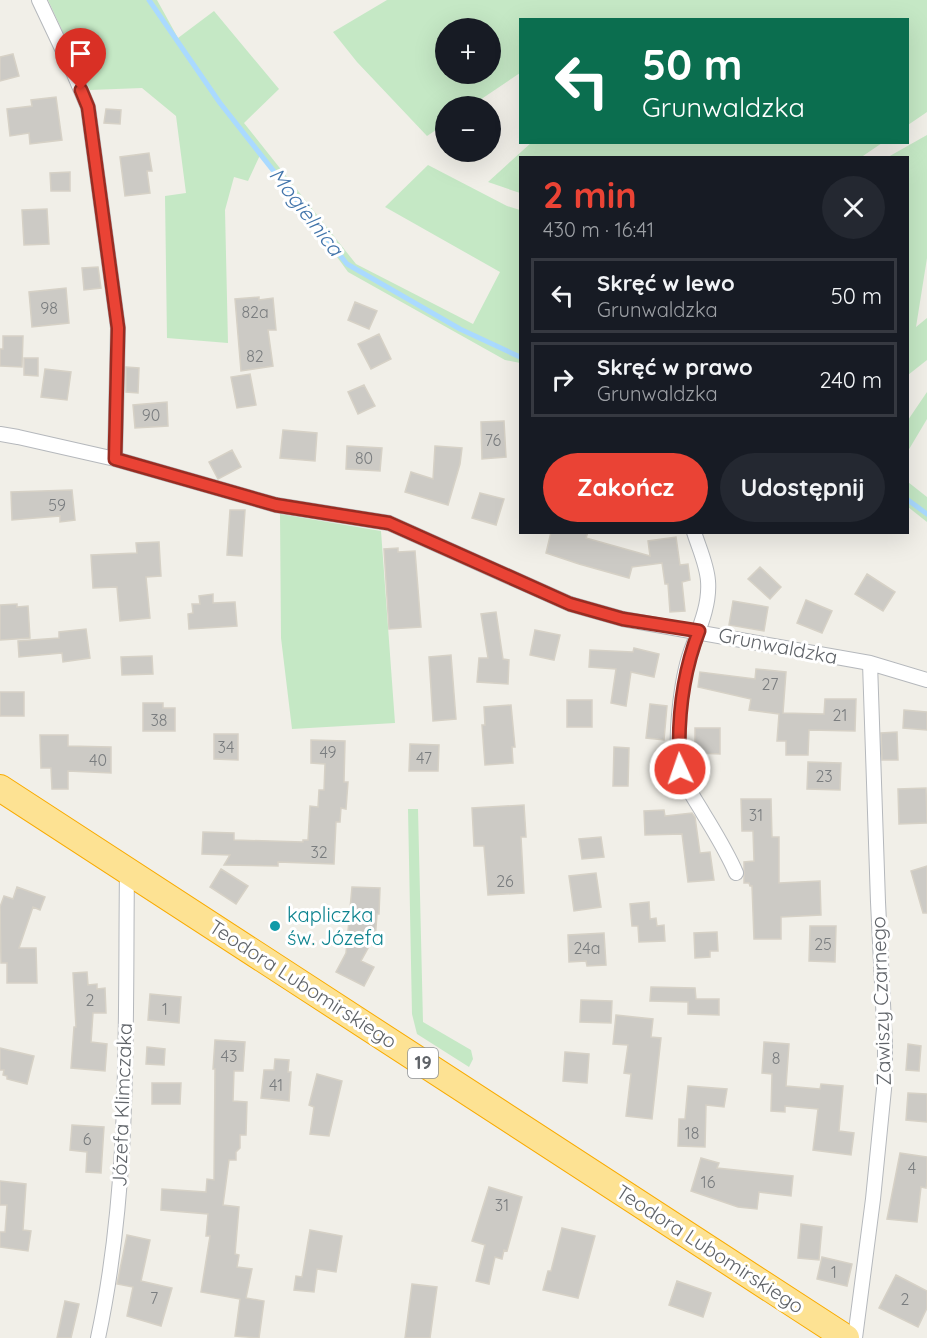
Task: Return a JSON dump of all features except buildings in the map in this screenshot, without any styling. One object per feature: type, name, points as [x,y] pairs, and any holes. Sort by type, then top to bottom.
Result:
[{"type":"highway","name":"Teodora Lubomirskiego","points":[[0,788],[846,1338]]},
{"type":"street","points":[[39,0],[88,107],[118,328],[115,459]]},
{"type":"street","name":"Grunwaldzka","points":[[0,435],[115,459],[276,505],[389,523],[570,604],[623,619],[870,663],[927,680]]},
{"type":"street","points":[[695,534],[708,579],[707,598],[682,687],[678,745],[680,769],[688,789],[729,856],[736,873]]},
{"type":"street","name":"Zawiszy Czarnego","points":[[855,1338],[872,1210],[885,1079],[870,663]]},
{"type":"street","name":"Józefa Klimczaka","points":[[98,1338],[107,1295],[123,1163],[127,870]]},
{"type":"green space","points":[[48,0],[157,0],[178,38],[214,11],[279,89],[244,123],[356,264],[473,324],[500,272],[385,207],[428,165],[507,206],[519,210],[519,363],[505,360],[348,272],[261,153],[248,181],[234,177],[225,210],[228,343],[167,338],[165,196],[186,193],[176,116],[142,88],[90,90]]},
{"type":"green space","points":[[387,0],[927,0],[927,112],[909,124],[909,18],[519,18],[519,74],[486,96],[435,96],[435,131],[427,136],[357,62],[333,32]]},
{"type":"green space","points":[[927,135],[927,258],[916,327],[927,318],[927,360],[909,374],[909,156],[890,156]]},
{"type":"green space","points":[[530,144],[881,144],[863,156],[519,156],[519,193],[488,182]]},
{"type":"green space","points":[[927,392],[927,419],[909,449],[909,419]]},
{"type":"green space","points":[[909,483],[927,497],[927,522],[909,508]]},
{"type":"green space","points":[[280,514],[381,531],[395,723],[292,729],[281,638]]},
{"type":"green space","points":[[408,809],[418,809],[423,1022],[471,1050],[473,1059],[469,1067],[417,1034],[412,1014]]},
{"type":"waterway","name":"Mogielnica","points":[[149,0],[220,103],[347,264],[460,329],[519,357]]},
{"type":"waterway","name":"Mogielnica","points":[[909,501],[927,514]]},
{"type":"place","name":"kapliczka św. Józefa","points":[[275,926]]},
{"type":"route","points":[[81,90],[88,107],[118,328],[115,459],[276,505],[389,523],[570,604],[623,619],[699,631],[690,653],[682,687],[678,745],[680,769]]}]
